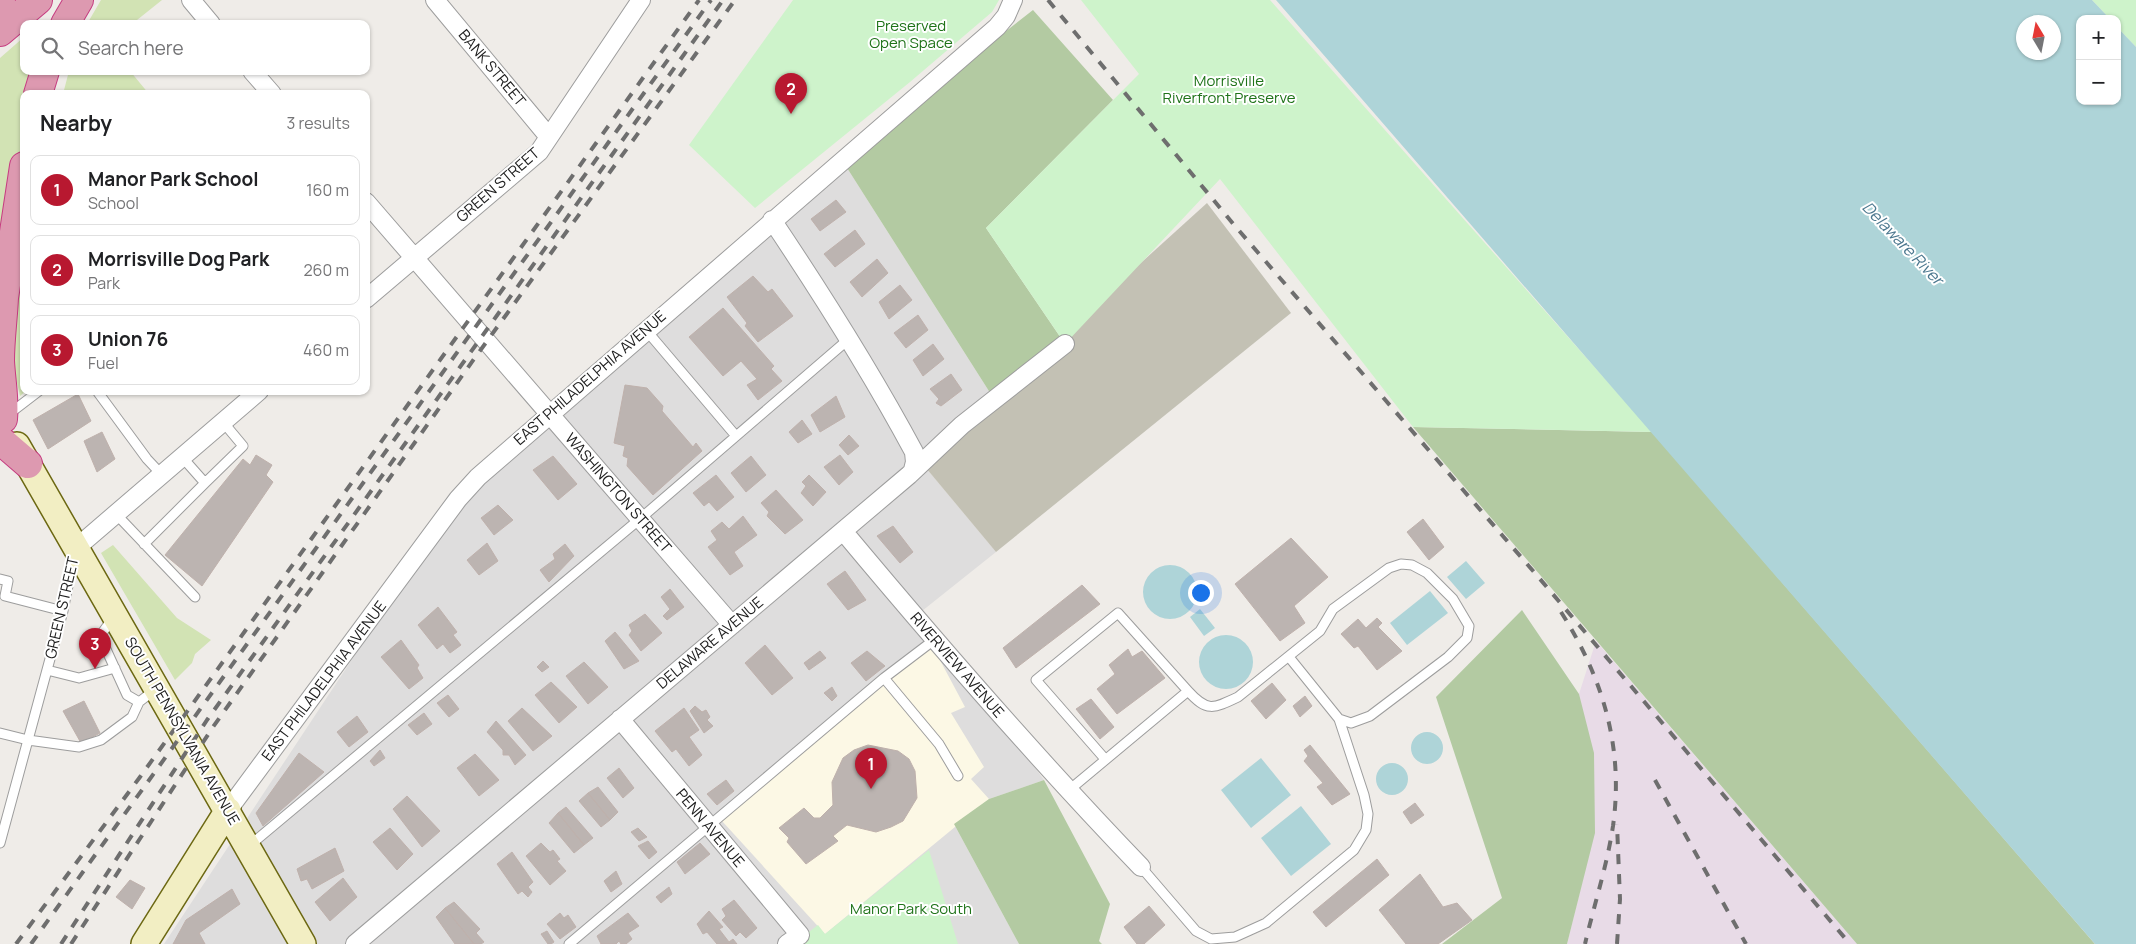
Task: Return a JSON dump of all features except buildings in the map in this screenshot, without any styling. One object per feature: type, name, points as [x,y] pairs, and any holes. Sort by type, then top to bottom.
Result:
[{"type":"highway","points":[[0,32],[38,0]]},
{"type":"highway","points":[[67,20],[79,0]]},
{"type":"highway","points":[[39,90],[44,75]]},
{"type":"highway","points":[[20,190],[2,300],[2,383],[5,404],[1,424],[28,464]]},
{"type":"main road","name":"SOUTH PENNSYLVANIA AVENUE","points":[[28,464],[115,616],[148,695],[228,810],[303,944]]},
{"type":"main road","points":[[144,944],[228,810]]},
{"type":"street","points":[[191,0],[208,20]]},
{"type":"street","name":"BANK STREET","points":[[435,0],[549,137]]},
{"type":"street","name":"GREEN STREET","points":[[370,296],[539,152],[641,0]]},
{"type":"street","name":"EAST PHILADELPHIA AVENUE","points":[[228,810],[458,499],[483,472],[997,27],[1006,16],[1012,2]]},
{"type":"street","points":[[255,75],[269,90]]},
{"type":"street","name":"WASHINGTON STREET","points":[[370,207],[732,625]]},
{"type":"street","points":[[772,220],[850,338],[914,452],[916,462],[913,470]]},
{"type":"street","name":"DELAWARE AVENUE","points":[[355,944],[732,625],[913,470],[962,425],[1065,344]]},
{"type":"street","name":"GREEN STREET","points":[[76,549],[254,395]]},
{"type":"street","name":"RIVERVIEW AVENUE","points":[[843,530],[934,640],[1071,794],[1141,867]]},
{"type":"street","name":"PENN AVENUE","points":[[620,720],[800,935],[797,941]]},
{"type":"lane","points":[[646,330],[736,436]]},
{"type":"lane","points":[[248,846],[641,518],[850,338]]},
{"type":"lane","points":[[1,424],[34,395]]},
{"type":"lane","points":[[100,395],[147,459],[162,475]]},
{"type":"lane","points":[[144,544],[243,446],[223,422]]},
{"type":"lane","points":[[182,457],[205,483]]},
{"type":"lane","points":[[116,514],[195,597]]},
{"type":"lane","name":"GREEN STREET","points":[[0,843],[63,611],[76,549]]},
{"type":"lane","points":[[1105,759],[1036,680],[1118,613],[1200,704],[1210,707],[1223,704],[1238,697],[1320,631],[1334,609],[1389,568],[1402,564],[1412,565],[1427,573],[1453,599],[1469,626],[1467,638],[1448,657],[1370,716],[1351,723],[1339,719]]},
{"type":"lane","points":[[0,579],[8,581],[5,596],[63,611]]},
{"type":"lane","points":[[115,616],[100,636],[127,695],[148,695]]},
{"type":"lane","points":[[569,944],[884,678],[934,640]]},
{"type":"lane","points":[[1141,867],[1196,931],[1211,939],[1235,938],[1266,923],[1354,850],[1366,830],[1368,814],[1364,795],[1339,719],[1289,657]]},
{"type":"lane","points":[[47,670],[79,678],[115,668]]},
{"type":"lane","points":[[884,678],[939,744],[958,776]]},
{"type":"lane","points":[[1071,794],[1105,759],[1188,691]]},
{"type":"lane","points":[[0,733],[28,740],[78,747],[101,740],[132,717],[148,695]]},
{"type":"shaded area","points":[[842,160],[994,399],[921,462],[996,552],[922,611],[1044,780],[989,799],[954,824],[1019,944],[164,944],[458,499]]},
{"type":"shaded area","points":[[1207,203],[1291,313],[996,552],[921,462]]},
{"type":"shaded area","points":[[1596,641],[1857,944],[1567,944],[1583,879],[1594,770],[1579,694]]},
{"type":"shaded area","points":[[933,647],[965,707],[951,713],[984,767],[971,779],[989,799],[825,934],[722,821],[873,693]]},
{"type":"green space","points":[[101,0],[162,0],[137,20],[89,20]]},
{"type":"green space","name":"Preserved Open Space","points":[[793,0],[999,0],[992,12],[910,82],[755,208],[689,145]]},
{"type":"green space","name":"Morrisville Riverfront Preserve","points":[[1081,0],[1270,0],[1652,432],[1413,427],[1220,179],[1065,344],[986,228],[1139,74]]},
{"type":"green space","points":[[2092,0],[2136,0],[2136,47],[2121,31],[2121,15],[2106,15]]},
{"type":"green space","points":[[1033,10],[1113,100],[986,228],[1065,344],[994,399],[842,160]]},
{"type":"green space","points":[[20,40],[20,75],[36,75],[32,90],[20,90],[20,154],[0,263],[0,58]]},
{"type":"green space","points":[[68,75],[133,75],[146,90],[64,90]]},
{"type":"green space","points":[[20,285],[20,396],[15,374],[14,343],[11,340]]},
{"type":"green space","points":[[1413,427],[1652,432],[2095,944],[1857,944]]},
{"type":"green space","points":[[113,545],[177,618],[211,640],[195,654],[192,663],[175,680],[101,553]]},
{"type":"green space","points":[[1522,610],[1579,694],[1594,753],[1595,833],[1567,944],[1442,944],[1502,898],[1436,697]]},
{"type":"green space","points":[[1044,780],[1110,904],[1099,941],[1102,944],[1019,944],[954,824],[989,799]]},
{"type":"green space","name":"Manor Park South","points":[[929,850],[958,944],[793,944],[818,925],[825,934]]},
{"type":"water","name":"Delaware River","points":[[1276,0],[2092,0],[2106,15],[2076,15],[2076,105],[2121,105],[2121,31],[2136,47],[2136,944],[2095,944]]},
{"type":"water","points":[[1466,561],[1485,583],[1466,599],[1447,577]]},
{"type":"water","points":[[1170,565],[1180,567],[1189,573],[1195,582],[1197,592],[1195,602],[1189,611],[1180,617],[1170,619],[1160,617],[1151,611],[1145,602],[1143,592],[1145,582],[1151,573],[1160,567]]},
{"type":"water","points":[[1430,591],[1448,613],[1407,645],[1390,623]]},
{"type":"water","points":[[1200,609],[1215,628],[1204,636],[1190,617]]},
{"type":"water","points":[[1226,635],[1236,637],[1245,643],[1251,652],[1253,662],[1251,672],[1245,681],[1236,687],[1226,689],[1216,687],[1207,681],[1201,672],[1199,662],[1201,652],[1207,643],[1216,637]]},
{"type":"water","points":[[1427,732],[1433,733],[1438,737],[1442,742],[1442,754],[1438,759],[1433,763],[1427,764],[1421,763],[1416,759],[1412,754],[1411,748],[1412,742],[1416,737],[1421,733]]},
{"type":"water","points":[[1261,758],[1291,795],[1251,828],[1221,790]]},
{"type":"water","points":[[1392,763],[1398,764],[1403,768],[1407,773],[1407,785],[1403,790],[1398,794],[1392,795],[1386,794],[1381,790],[1377,785],[1376,779],[1377,773],[1381,768],[1386,764]]},
{"type":"water","points":[[1301,806],[1331,844],[1291,876],[1261,838]]},
{"type":"railway","points":[[16,944],[140,777],[699,0]]},
{"type":"railway","points":[[31,944],[711,0]]},
{"type":"railway","points":[[61,944],[207,720],[723,0]]},
{"type":"railway","points":[[71,944],[213,727],[474,359],[735,0]]},
{"type":"railway","points":[[1048,0],[1235,226],[1540,579],[1850,944]]},
{"type":"railway","points":[[1561,612],[1576,637],[1599,688],[1607,714],[1615,769],[1616,797],[1613,826],[1604,871],[1585,944]]},
{"type":"railway","points":[[1655,780],[1746,944]]},
{"type":"railway","points":[[1617,824],[1620,899],[1617,944]]},
{"type":"place","name":"Morrisville Dog Park","points":[[791,114]]},
{"type":"place","name":"Union 76","points":[[95,669]]},
{"type":"place","name":"Manor Park School","points":[[871,789]]}]
